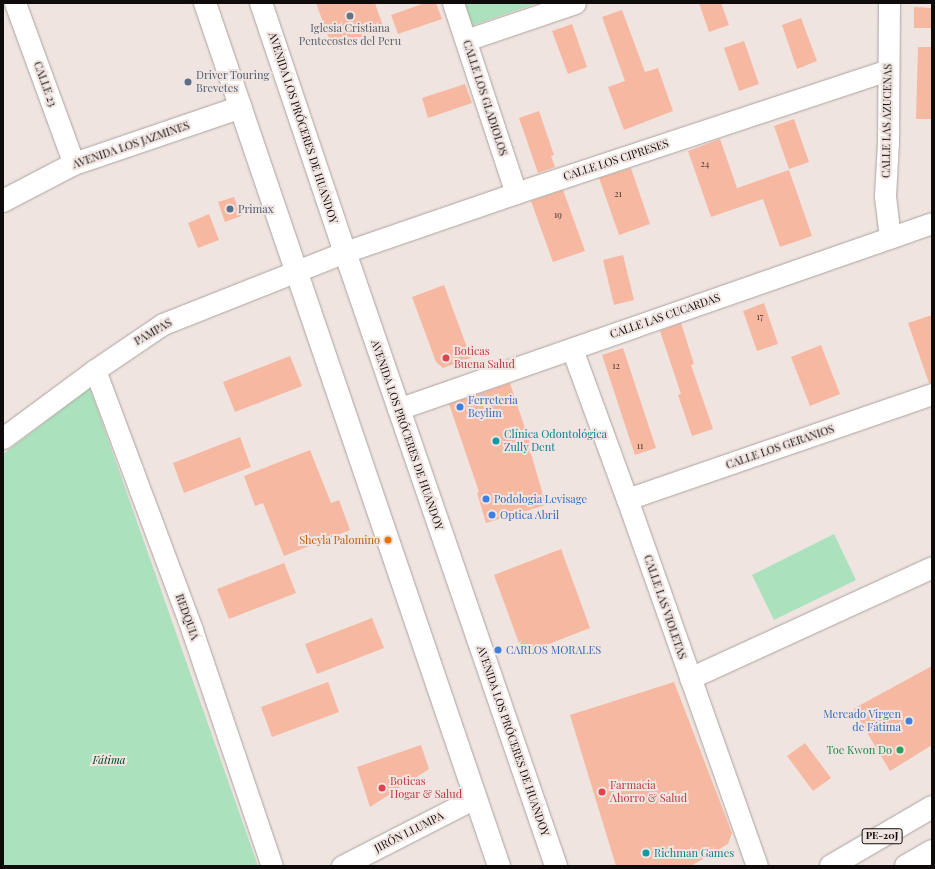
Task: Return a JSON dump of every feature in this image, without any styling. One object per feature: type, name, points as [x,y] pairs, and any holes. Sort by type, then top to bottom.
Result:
[{"type":"main road","points":[[205,3],[499,866]]},
{"type":"main road","name":"AVENIDA LOS PRÓCERES DE HUANDOY","points":[[261,3],[398,409],[556,866]]},
{"type":"main road","name":"AVENIDA LOS JAZMINES","points":[[3,201],[74,164],[241,107]]},
{"type":"main road","name":"PE-20J","points":[[831,866],[932,807]]},
{"type":"main road","points":[[906,866],[932,851]]},
{"type":"street","name":"CALLE 23","points":[[15,3],[74,164]]},
{"type":"street","name":"CALLE LOS GLADIOLOS","points":[[453,3],[516,193]]},
{"type":"street","points":[[466,40],[575,3]]},
{"type":"street","name":"CALLE LAS AZUCENAS","points":[[889,3],[888,142],[885,196],[890,238]]},
{"type":"street","name":"CALLE LOS CIPRESES","points":[[345,252],[516,193],[888,70]]},
{"type":"street","name":"CALLE LAS CUCARDAS","points":[[398,409],[932,223]]},
{"type":"street","name":"PAMPAS","points":[[3,438],[94,370],[162,324],[296,273],[345,252]]},
{"type":"street","name":"CALLE LAS VIOLETAS","points":[[572,349],[627,499],[757,866]]},
{"type":"street","name":"REDQUIA","points":[[94,370],[192,630],[272,866]]},
{"type":"street","name":"CALLE LOS GERANIOS","points":[[627,499],[932,394]]},
{"type":"street","points":[[690,678],[932,567]]},
{"type":"street","name":"JIRÓN LLUMPA","points":[[342,866],[475,798]]},
{"type":"green space","points":[[463,3],[538,3],[471,26]]},
{"type":"green space","name":"Fátima","points":[[90,388],[258,866],[3,866],[3,454]]},
{"type":"green space","points":[[834,534],[856,580],[774,620],[752,575]]},
{"type":"building","name":"Iglesia Cristiana Pentecostes del Peru","points":[[316,3],[375,3],[384,29],[332,47]]},
{"type":"building","points":[[425,3],[436,3],[442,19],[398,34],[391,15]]},
{"type":"building","points":[[699,3],[721,3],[729,25],[709,32]]},
{"type":"building","points":[[914,7],[932,8],[932,28],[914,28]]},
{"type":"building","points":[[622,10],[645,72],[658,68],[673,111],[624,130],[608,87],[625,81],[602,17]]},
{"type":"building","points":[[801,18],[817,61],[797,69],[782,25]]},
{"type":"building","points":[[572,24],[587,67],[568,74],[552,31]]},
{"type":"building","points":[[744,41],[759,84],[739,91],[724,48]]},
{"type":"building","points":[[918,47],[932,47],[932,119],[916,119]]},
{"type":"building","points":[[465,84],[472,103],[428,118],[422,98]]},
{"type":"building","points":[[539,111],[554,155],[551,156],[555,167],[538,173],[519,118]]},
{"type":"building","points":[[794,119],[809,162],[789,169],[774,126]]},
{"type":"building","points":[[720,139],[737,188],[789,170],[812,236],[780,247],[763,199],[711,217],[688,151]]},
{"type":"building","points":[[631,168],[650,224],[619,235],[599,178]]},
{"type":"building","points":[[563,190],[585,251],[553,262],[531,201]]},
{"type":"building","name":"Primax","points":[[234,197],[241,216],[225,222],[218,202]]},
{"type":"building","points":[[209,214],[219,240],[198,248],[188,223]]},
{"type":"building","points":[[623,255],[634,300],[614,305],[603,260]]},
{"type":"building","points":[[444,285],[471,358],[443,368],[436,362],[412,297]]},
{"type":"building","points":[[764,303],[778,344],[757,351],[743,311]]},
{"type":"building","points":[[932,315],[932,382],[929,383],[908,323]]},
{"type":"building","points":[[681,323],[694,364],[691,365],[713,429],[692,436],[678,395],[681,394],[660,331]]},
{"type":"building","points":[[821,345],[840,394],[810,406],[791,357]]},
{"type":"building","points":[[623,348],[656,448],[635,455],[602,355]]},
{"type":"building","points":[[290,356],[302,386],[235,412],[223,382]]},
{"type":"building","points":[[510,383],[531,446],[529,447],[546,505],[486,523],[477,493],[479,492],[449,404]]},
{"type":"building","points":[[240,437],[251,467],[184,493],[173,463]]},
{"type":"building","points":[[310,450],[331,503],[339,500],[350,530],[284,556],[263,503],[255,506],[244,476]]},
{"type":"building","points":[[561,549],[590,628],[523,654],[494,575]]},
{"type":"building","points":[[284,563],[296,593],[229,619],[217,589]]},
{"type":"building","points":[[372,618],[384,648],[317,674],[305,644]]},
{"type":"building","name":"Mercado Virgen de Fátima","points":[[932,666],[932,745],[890,771],[853,709]]},
{"type":"building","points":[[328,682],[339,712],[272,737],[261,707]]},
{"type":"building","points":[[674,682],[732,833],[728,844],[691,866],[616,866],[570,715]]},
{"type":"building","points":[[805,743],[831,778],[813,791],[787,756]]},
{"type":"building","name":"Boticas Hogar & Salud","points":[[421,745],[429,769],[370,807],[357,767]]},
{"type":"place","name":"Iglesia Cristiana Pentecostes del Peru","points":[[350,16]]},
{"type":"place","name":"Driver Touring Brevetes","points":[[188,82]]},
{"type":"place","name":"Primax","points":[[230,209]]},
{"type":"place","name":"Boticas Buena Salud","points":[[446,358]]},
{"type":"place","name":"Ferreteria Beylim","points":[[460,407]]},
{"type":"place","name":"Clínica Odontológica Zully Dent","points":[[496,441]]},
{"type":"place","name":"Podologia Levisage","points":[[486,499]]},
{"type":"place","name":"Optica Abril","points":[[492,515]]},
{"type":"place","name":"Sheyla Palomino","points":[[388,540]]},
{"type":"place","name":"CARLOS MORALES","points":[[498,650]]},
{"type":"place","name":"Mercado Virgen de Fátima","points":[[909,721]]},
{"type":"place","name":"Toe Kwon Do","points":[[900,750]]},
{"type":"place","name":"Boticas Hogar & Salud","points":[[382,788]]},
{"type":"place","name":"Farmacia Ahorro & Salud","points":[[602,792]]},
{"type":"place","name":"Richman Games","points":[[646,853]]}]
